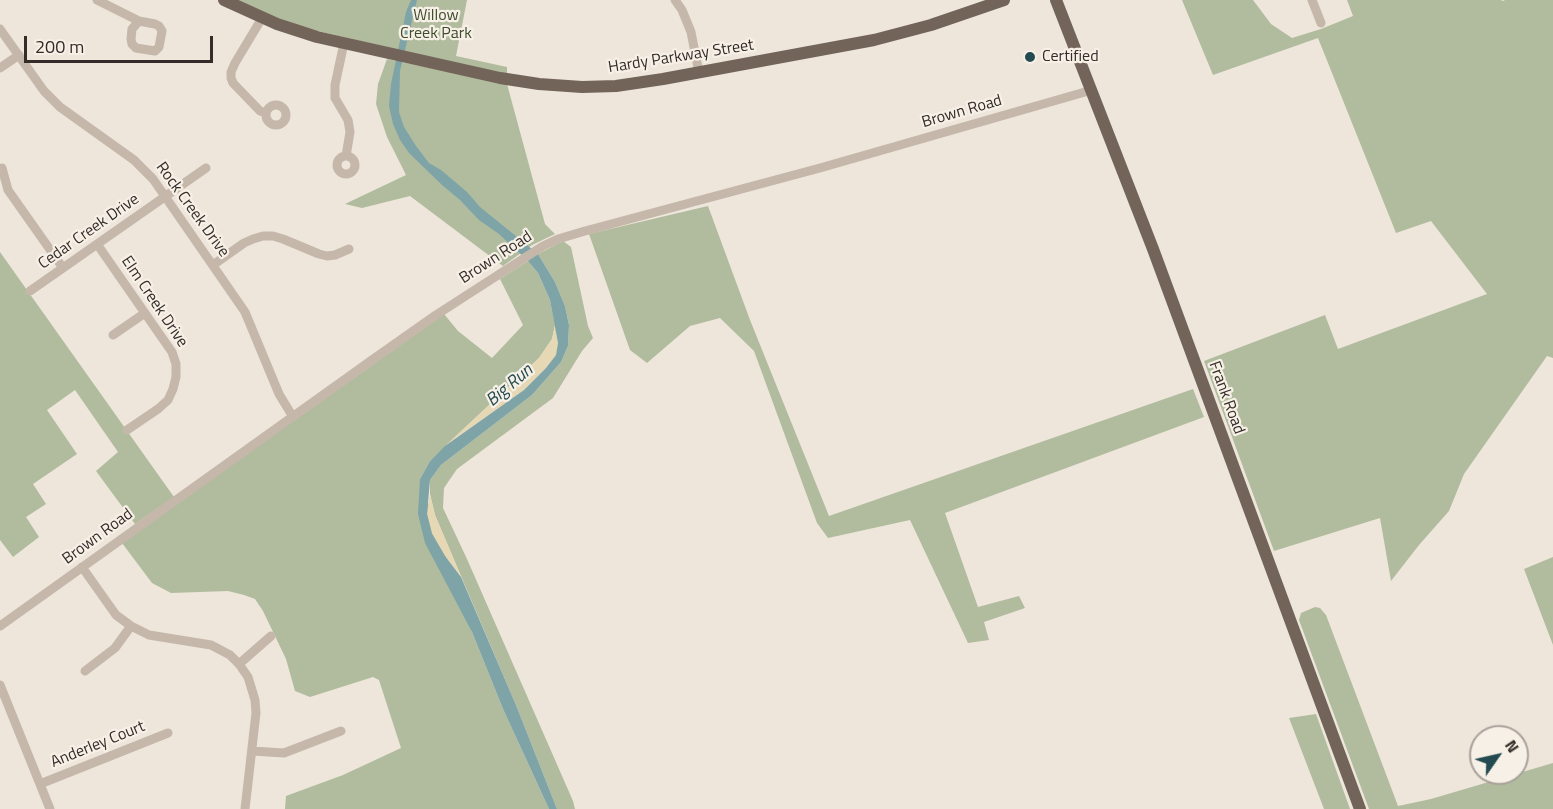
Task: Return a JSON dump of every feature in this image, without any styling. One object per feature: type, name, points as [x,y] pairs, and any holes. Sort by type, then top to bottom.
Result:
[{"type":"main road","name":"Hardy Parkway Street","points":[[224,0],[290,29],[344,43],[500,78],[561,86],[616,86],[663,80],[874,40],[931,26],[1004,0]]},
{"type":"main road","name":"Frank Road","points":[[1056,0],[1161,270],[1360,809]]},
{"type":"street","points":[[97,0],[139,21]]},
{"type":"street","points":[[675,0],[692,32],[699,73]]},
{"type":"street","points":[[1312,0],[1321,23]]},
{"type":"street","points":[[262,18],[235,63],[231,78],[260,111],[266,113]]},
{"type":"street","name":"Rock Creek Drive","points":[[0,28],[44,91],[60,107],[134,160],[153,179],[245,312],[279,394],[293,417]]},
{"type":"street","points":[[344,43],[335,85],[335,98],[348,120],[350,132],[346,156]]},
{"type":"street","points":[[0,68],[18,55]]},
{"type":"street","name":"Brown Road","points":[[0,626],[436,315],[536,250],[558,239],[820,168],[1092,90]]},
{"type":"street","points":[[2,168],[8,190],[63,268]]},
{"type":"street","name":"Cedar Creek Drive","points":[[30,291],[206,168]]},
{"type":"street","points":[[213,265],[244,243],[263,236],[283,239],[327,256],[349,249]]},
{"type":"street","name":"Elm Creek Drive","points":[[97,244],[172,352],[176,364],[176,377],[168,400],[128,430]]},
{"type":"street","points":[[113,335],[145,313]]},
{"type":"street","points":[[82,567],[116,615],[131,626],[149,635],[211,645],[230,656],[248,677],[255,700],[256,713],[245,809]]},
{"type":"street","points":[[85,671],[115,648],[131,626]]},
{"type":"street","points":[[239,664],[271,636]]},
{"type":"street","points":[[0,685],[50,809]]},
{"type":"street","points":[[252,751],[284,753],[341,731]]},
{"type":"street","name":"Anderley Court","points":[[40,784],[168,733]]},
{"type":"green space","name":"Willow Creek Park","points":[[237,0],[467,0],[456,56],[507,67],[507,75],[309,29],[271,16]]},
{"type":"green space","points":[[1182,0],[1253,0],[1271,24],[1292,38],[1353,16],[1347,0],[1553,0],[1553,358],[1547,356],[1464,474],[1449,511],[1391,581],[1380,518],[1274,551],[1204,361],[1325,315],[1338,349],[1487,294],[1431,221],[1396,233],[1318,38],[1213,75]]},
{"type":"green space","points":[[387,59],[507,84],[545,224],[555,234],[532,245],[503,266],[410,196],[362,208],[345,204],[406,175],[387,137],[376,104],[378,84]]},
{"type":"green space","points":[[708,206],[750,320],[829,516],[1193,389],[1204,417],[945,513],[978,607],[1019,596],[1025,608],[984,622],[989,640],[968,643],[910,520],[828,538],[817,523],[754,351],[720,318],[690,326],[647,363],[630,350],[589,234]]},
{"type":"green space","points":[[563,241],[571,247],[588,326],[593,338],[582,351],[553,398],[457,469],[444,488],[443,508],[575,809],[557,809],[516,705],[435,515],[430,494],[430,480],[441,465],[532,395],[561,362],[568,346],[569,325],[565,306],[555,282],[538,254]]},
{"type":"green space","points":[[0,252],[174,497],[135,524],[96,471],[118,452],[75,390],[47,410],[77,454],[33,484],[46,504],[26,517],[39,537],[13,557],[0,540]]},
{"type":"green space","points":[[528,261],[538,273],[550,300],[555,325],[552,339],[539,358],[430,461],[420,479],[472,632],[503,709],[549,809],[285,809],[286,796],[343,775],[401,748],[379,680],[373,677],[310,697],[295,691],[286,659],[255,599],[228,591],[171,593],[152,583],[122,543],[444,314],[458,331],[492,358],[523,325],[500,279]]},
{"type":"green space","points":[[1553,557],[1553,645],[1524,569]]},
{"type":"green space","points":[[1315,607],[1320,608],[1326,615],[1398,806],[1478,785],[1529,785],[1529,770],[1553,763],[1553,809],[1369,809],[1299,620],[1301,613]]},
{"type":"green space","points":[[1316,714],[1350,809],[1324,809],[1289,718]]},
{"type":"sand","points":[[555,325],[558,343],[556,355],[546,368],[524,390],[445,446],[539,358],[552,339]]},
{"type":"sand","points":[[430,494],[435,515],[461,577],[445,556],[432,533],[427,514]]},
{"type":"water","points":[[411,0],[417,0],[400,71],[399,112],[404,127],[429,163],[441,170],[467,192],[480,207],[538,254],[555,282],[565,306],[569,325],[568,346],[561,362],[532,395],[441,465],[430,480],[427,514],[432,534],[461,577],[516,705],[557,809],[549,809],[503,709],[472,632],[425,543],[418,514],[420,479],[430,461],[445,446],[524,390],[556,355],[558,343],[550,300],[538,273],[499,234],[479,220],[409,153],[393,124],[389,106],[391,84],[406,12]]},
{"type":"place","name":"Certified","points":[[1030,57]]},
{"type":"water label","name":"Big Run","points":[[510,386]]}]
